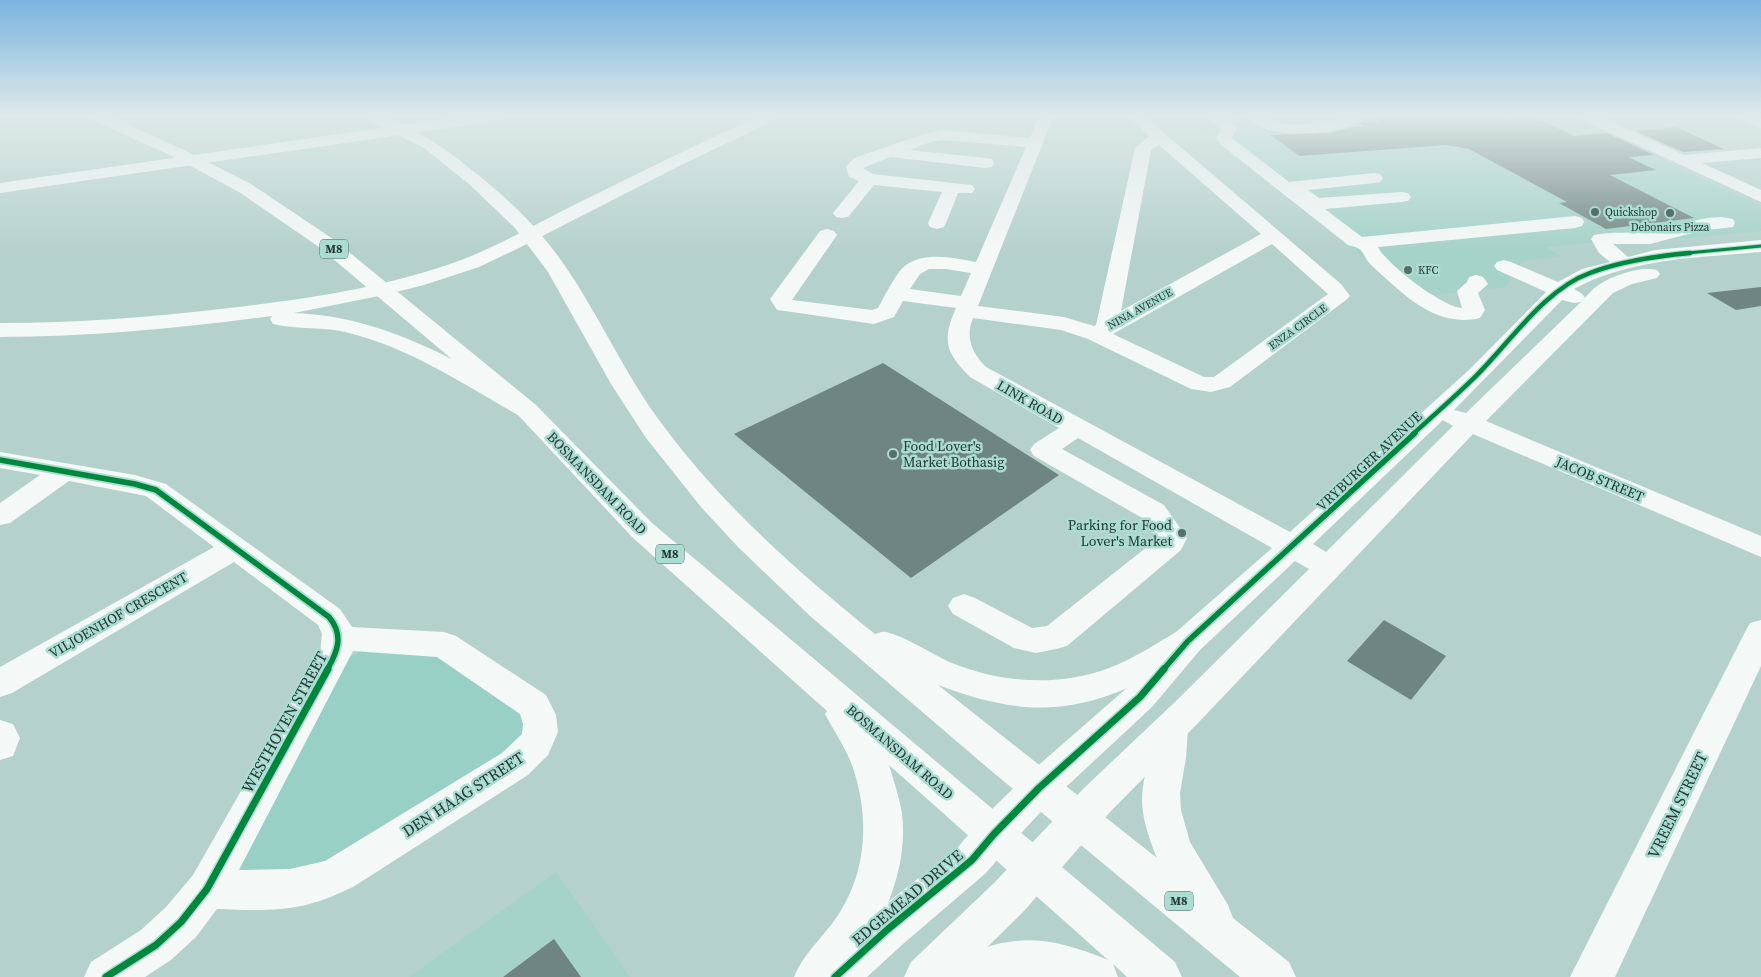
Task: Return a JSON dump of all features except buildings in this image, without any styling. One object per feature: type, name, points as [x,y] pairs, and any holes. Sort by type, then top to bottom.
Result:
[{"type":"main road","points":[[69,162],[79,161]]},
{"type":"main road","points":[[0,188],[189,161]]},
{"type":"main road","name":"BOSMANSDAM ROAD","points":[[190,161],[245,188],[326,242],[527,410],[642,530],[1160,977]]},
{"type":"main road","name":"M8","points":[[450,161],[509,210],[532,235],[558,272],[623,384],[655,433],[711,501],[748,540],[820,607],[1079,821],[1274,977]]},
{"type":"main road","points":[[126,326],[268,310],[382,290],[458,267],[532,235],[680,161]]},
{"type":"main road","points":[[864,161],[854,167],[855,173],[870,179],[959,188],[937,223]]},
{"type":"main road","points":[[965,161],[986,163]]},
{"type":"main road","name":"LINK ROAD","points":[[1027,161],[959,326],[957,343],[964,358],[978,372],[1076,428],[1330,567]]},
{"type":"main road","points":[[1101,330],[1140,161]]},
{"type":"main road","name":"ENZA CIRCLE","points":[[1101,330],[1199,384],[1211,385],[1222,382],[1339,296],[1334,288],[1274,234],[1187,161]]},
{"type":"main road","points":[[1251,161],[1355,241],[1366,242],[1575,222]]},
{"type":"main road","points":[[1683,161],[1761,197]]},
{"type":"main road","points":[[1374,178],[1293,186],[1315,204],[1402,197]]},
{"type":"main road","points":[[842,213],[870,179]]},
{"type":"main road","points":[[1314,210],[1363,206],[1374,208]]},
{"type":"main road","points":[[1624,262],[1606,249],[1601,240],[1650,238],[1699,225],[1726,223]]},
{"type":"main road","points":[[1687,228],[1727,239],[1761,244]]},
{"type":"main road","name":"NINA AVENUE","points":[[897,294],[1101,330],[1274,234]]},
{"type":"main road","points":[[827,235],[786,291],[781,299],[782,303],[790,307],[874,317],[886,312],[912,270],[921,264],[933,263],[983,269]]},
{"type":"main road","points":[[1366,242],[1376,259],[1434,307],[1446,313],[1461,316],[1472,313],[1474,310],[1468,292],[1478,284],[1476,281]]},
{"type":"main road","name":"VRYBURGER AVENUE","points":[[1039,788],[1140,697],[1188,641],[1293,547],[1478,374],[1542,306],[1560,291],[1589,273],[1624,262],[1656,256],[1761,244]]},
{"type":"main road","points":[[926,977],[1010,897],[1098,799],[1170,729],[1469,424],[1606,289],[1638,277],[1761,260]]},
{"type":"main road","points":[[1504,266],[1591,304]]},
{"type":"main road","points":[[0,330],[283,319],[345,325],[367,330],[391,339],[436,360],[527,410]]},
{"type":"main road","name":"JACOB STREET","points":[[1438,411],[1761,547]]},
{"type":"main road","points":[[964,606],[1016,636],[1036,641],[1056,637],[1171,543],[1172,538],[1154,512],[1043,450],[1076,428]]},
{"type":"main road","points":[[0,460],[136,484],[156,490],[329,617],[337,627],[340,638]]},
{"type":"main road","points":[[0,516],[65,471]]},
{"type":"main road","name":"VILJOENHOF CRESCENT","points":[[0,683],[236,548]]},
{"type":"main road","points":[[820,607],[895,650],[953,678],[982,688],[1013,693],[1056,694],[1084,690],[1125,675],[1188,641]]},
{"type":"main road","name":"VREEM STREET","points":[[1592,977],[1761,632]]},
{"type":"main road","name":"DEN HAAG STREET","points":[[206,889],[282,890],[322,882],[339,874],[515,764],[534,748],[542,732],[541,719],[534,705],[444,645],[340,638]]},
{"type":"main road","name":"WESTHOVEN STREET","points":[[106,977],[156,945],[181,922],[206,889],[336,654],[340,638]]},
{"type":"main road","points":[[816,977],[850,934],[867,904],[877,874],[883,840],[881,798],[873,770],[858,737],[824,686]]},
{"type":"main road","points":[[1170,729],[1161,791],[1164,819],[1171,844],[1188,879],[1224,937]]},
{"type":"main road","points":[[0,735],[2,738],[0,745]]},
{"type":"main road","name":"EDGEMEAD DRIVE","points":[[835,977],[888,929],[972,860],[994,834],[1039,788]]},
{"type":"main road","points":[[961,977],[997,963],[1018,960],[1048,962],[1096,977]]},
{"type":"shaded area","points":[[1240,161],[1665,161],[1761,206],[1761,231],[1625,244],[1585,243],[1546,247],[1560,256],[1522,261],[1505,287],[1414,297]]},
{"type":"shaded area","points":[[362,650],[438,654],[523,714],[526,738],[330,867],[244,873],[240,867],[240,861],[349,658]]},
{"type":"shaded area","points":[[556,872],[630,977],[409,977]]},
{"type":"cycle path","points":[[835,977],[888,929],[972,860],[994,834],[1039,788],[1140,697],[1188,641],[1478,374],[1542,306],[1567,285],[1589,273],[1655,256],[1761,246]]},
{"type":"cycle path","points":[[0,460],[135,484],[156,490],[329,617],[338,630],[336,654],[207,889],[181,922],[156,945],[106,977]]},
{"type":"place","name":"Quickshop","points":[[1595,212]]},
{"type":"place","name":"Debonairs Pizza","points":[[1670,213]]},
{"type":"place","name":"KFC","points":[[1408,270]]},
{"type":"place","name":"Food Lover's Market Bothasig","points":[[893,454]]},
{"type":"place","name":"Parking for Food Lover's Market","points":[[1182,533]]}]
